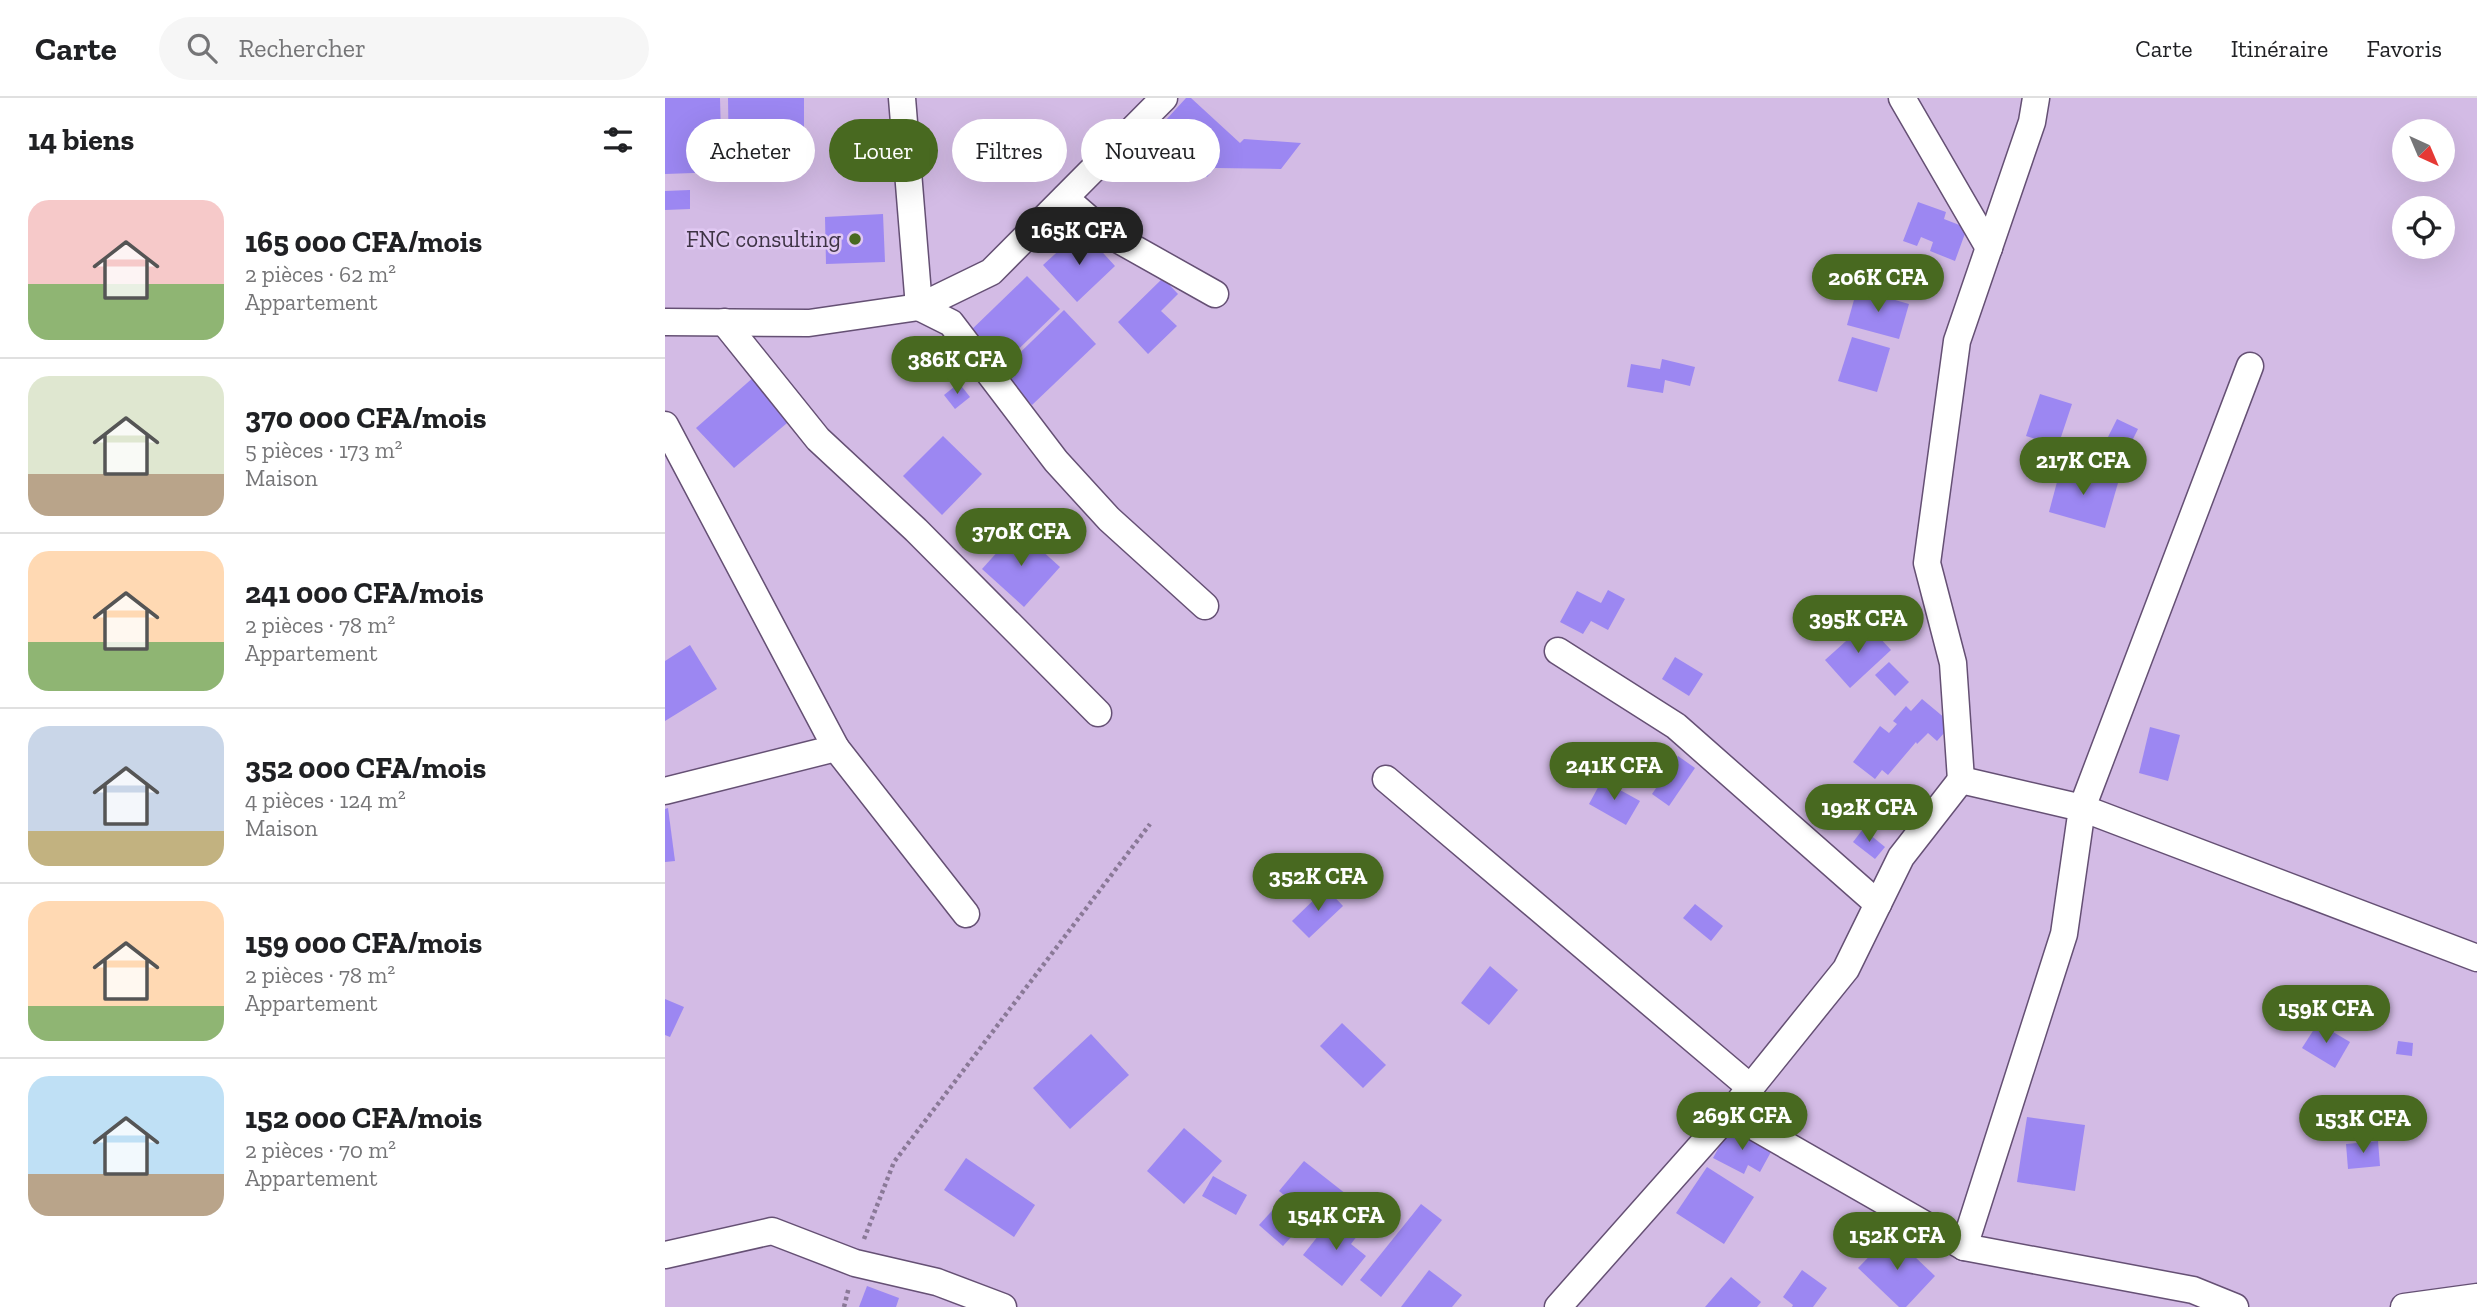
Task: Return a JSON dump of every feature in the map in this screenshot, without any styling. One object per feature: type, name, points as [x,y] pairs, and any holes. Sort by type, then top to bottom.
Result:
[{"type":"street","points":[[902,98],[919,307]]},
{"type":"street","points":[[665,322],[809,323],[919,307],[991,272],[1164,98]]},
{"type":"street","points":[[1902,98],[1989,248]]},
{"type":"street","points":[[1559,1307],[1730,1113],[1846,969],[1901,857],[1961,780],[1953,663],[1927,564],[1957,341],[2032,122],[2036,98]]},
{"type":"street","points":[[1065,198],[1103,231],[1215,294]]},
{"type":"street","points":[[919,307],[951,323],[1056,461],[1109,519],[1205,606]]},
{"type":"street","points":[[724,322],[818,439],[916,530],[1098,713]]},
{"type":"street","points":[[1964,1247],[2064,934],[2082,808],[2250,366]]},
{"type":"street","points":[[665,425],[836,748],[966,914]]},
{"type":"street","points":[[1558,651],[1676,726],[1878,904]]},
{"type":"street","points":[[665,791],[836,748]]},
{"type":"street","points":[[1386,779],[1751,1088]]},
{"type":"street","points":[[1961,780],[2082,808],[2477,958]]},
{"type":"street","points":[[1730,1113],[1964,1247],[2193,1290],[2235,1307]]},
{"type":"street","points":[[665,1255],[772,1231],[855,1263],[937,1282],[1003,1307]]},
{"type":"street","points":[[2404,1307],[2477,1297]]},
{"type":"path","points":[[845,1307],[855,1263],[894,1162],[1150,824]]},
{"type":"building","points":[[665,98],[720,98],[721,119],[686,119],[686,173],[665,174]]},
{"type":"building","points":[[728,98],[804,98],[804,119],[728,119]]},
{"type":"building","points":[[1186,98],[1191,98],[1214,119],[1167,119]]},
{"type":"building","points":[[1220,125],[1240,143],[1244,139],[1301,143],[1281,169],[1220,168]]},
{"type":"building","points":[[690,190],[690,209],[665,210],[665,191]]},
{"type":"building","points":[[1918,202],[1946,212],[1944,219],[1967,228],[1955,261],[1930,251],[1933,242],[1921,237],[1917,246],[1903,241]]},
{"type":"building","name":"FNC consulting","points":[[883,214],[885,262],[826,264],[825,217]]},
{"type":"building","points":[[1077,234],[1089,248],[1094,243],[1115,266],[1077,302],[1043,265]]},
{"type":"building","points":[[1027,276],[1060,309],[998,369],[965,336]]},
{"type":"building","points":[[1163,278],[1178,294],[1161,311],[1177,326],[1148,354],[1118,322]]},
{"type":"building","points":[[1857,289],[1909,304],[1899,339],[1847,325]]},
{"type":"building","points":[[1064,310],[1096,344],[1032,405],[1000,372]]},
{"type":"building","points":[[1852,337],[1890,348],[1877,392],[1838,381]]},
{"type":"building","points":[[1662,359],[1695,367],[1690,386],[1665,380],[1663,393],[1627,387],[1631,364],[1660,369]]},
{"type":"building","points":[[755,376],[793,418],[734,468],[696,428]]},
{"type":"building","points":[[959,383],[970,397],[955,409],[944,395]]},
{"type":"building","points":[[2040,394],[2072,404],[2058,446],[2026,436]]},
{"type":"building","points":[[2117,419],[2138,429],[2119,467],[2098,457]]},
{"type":"building","points":[[943,436],[982,474],[942,515],[903,476]]},
{"type":"building","points":[[2061,467],[2118,483],[2105,528],[2049,512]]},
{"type":"building","points":[[1018,529],[1060,567],[1024,607],[982,569]]},
{"type":"building","points":[[1608,590],[1625,599],[1608,630],[1591,621],[1583,634],[1560,622],[1577,591],[1601,603]]},
{"type":"building","points":[[1866,623],[1891,650],[1850,688],[1825,660]]},
{"type":"building","points":[[690,645],[717,689],[665,721],[665,661]]},
{"type":"building","points":[[1675,657],[1703,674],[1689,696],[1662,679]]},
{"type":"building","points":[[1889,662],[1909,682],[1895,696],[1875,675]]},
{"type":"building","points":[[1922,699],[1952,724],[1937,741],[1928,733],[1917,744],[1916,742],[1888,775],[1882,770],[1875,779],[1853,762],[1880,726],[1889,733],[1897,724],[1893,721],[1906,706],[1911,711]]},
{"type":"building","points":[[2150,727],[2180,735],[2168,781],[2139,773]]},
{"type":"building","points":[[1678,756],[1695,768],[1669,806],[1652,794]]},
{"type":"building","points":[[1602,780],[1640,801],[1626,825],[1589,804]]},
{"type":"building","points":[[668,808],[675,861],[665,862],[665,809]]},
{"type":"building","points":[[1863,829],[1885,847],[1875,859],[1853,842]]},
{"type":"building","points":[[1326,888],[1343,906],[1309,938],[1292,921]]},
{"type":"building","points":[[1695,904],[1723,926],[1711,941],[1683,918]]},
{"type":"building","points":[[1490,966],[1518,990],[1489,1025],[1461,1003]]},
{"type":"building","points":[[665,999],[684,1007],[670,1037],[665,1035]]},
{"type":"building","points":[[1342,1023],[1386,1065],[1363,1088],[1320,1046]]},
{"type":"building","points":[[2318,1023],[2350,1042],[2335,1068],[2302,1048]]},
{"type":"building","points":[[1091,1034],[1129,1075],[1070,1129],[1033,1088]]},
{"type":"building","points":[[2398,1041],[2413,1043],[2412,1056],[2396,1054]]},
{"type":"building","points":[[2027,1117],[2085,1125],[2075,1191],[2017,1182]]},
{"type":"building","points":[[1730,1127],[1772,1150],[1760,1172],[1748,1165],[1744,1174],[1713,1158]]},
{"type":"building","points":[[1184,1128],[1222,1161],[1184,1204],[1147,1171]]},
{"type":"building","points":[[2378,1141],[2380,1166],[2348,1169],[2346,1144]]},
{"type":"building","points":[[966,1158],[1035,1205],[1014,1237],[944,1190]]},
{"type":"building","points":[[1304,1161],[1346,1194],[1321,1225],[1279,1191]]},
{"type":"building","points":[[1707,1167],[1754,1197],[1724,1244],[1676,1213]]},
{"type":"building","points":[[1213,1176],[1247,1195],[1236,1215],[1202,1196]]},
{"type":"building","points":[[1280,1202],[1304,1223],[1283,1246],[1259,1225]]},
{"type":"building","points":[[1421,1204],[1442,1220],[1381,1297],[1360,1280]]},
{"type":"building","points":[[1333,1217],[1357,1236],[1351,1244],[1366,1256],[1342,1286],[1303,1255]]},
{"type":"building","points":[[1891,1234],[1935,1276],[1906,1307],[1899,1307],[1858,1268]]},
{"type":"building","points":[[1429,1270],[1462,1295],[1452,1307],[1401,1307]]},
{"type":"building","points":[[1802,1270],[1827,1288],[1813,1307],[1792,1307],[1783,1297]]},
{"type":"building","points":[[1731,1277],[1761,1302],[1757,1307],[1705,1307]]},
{"type":"building","points":[[867,1286],[899,1298],[896,1307],[859,1307]]},
{"type":"place","name":"FNC consulting","points":[[855,239]]}]
